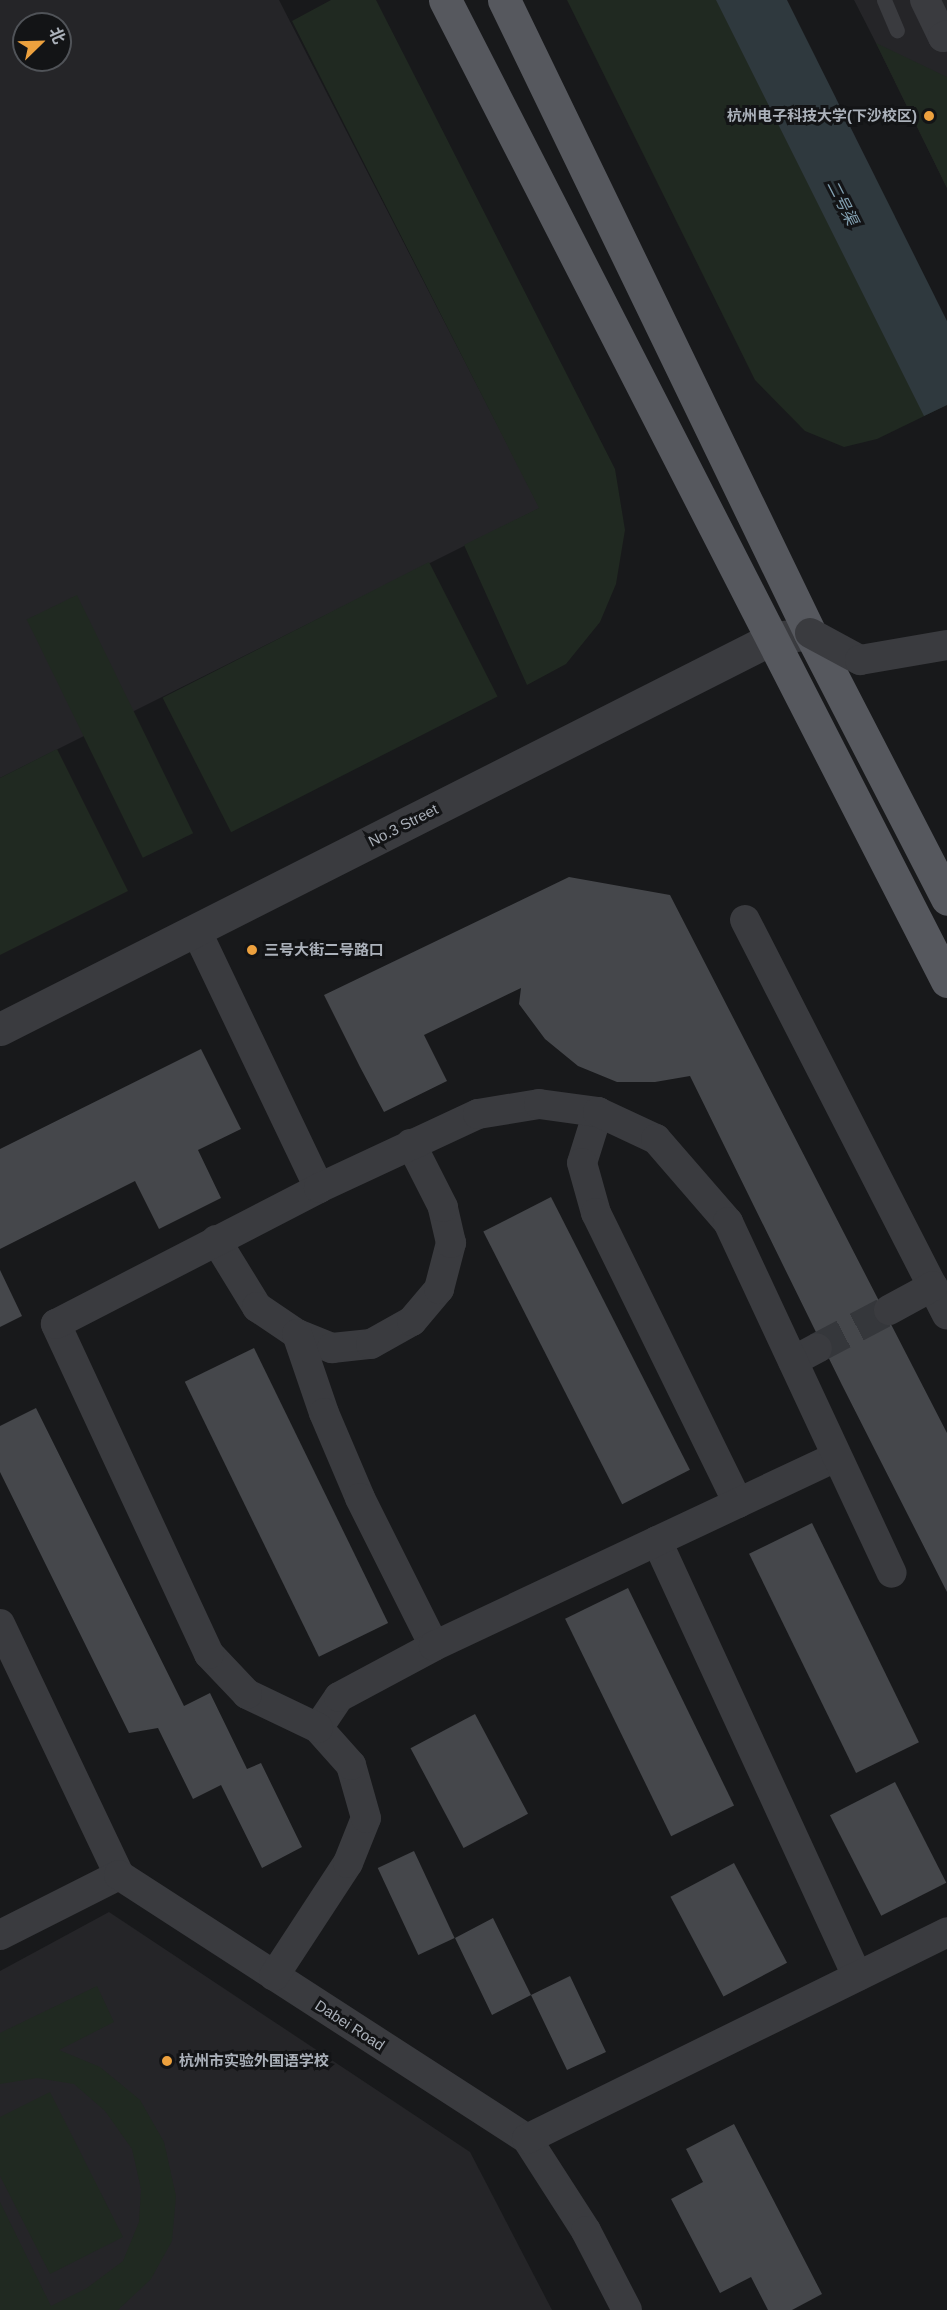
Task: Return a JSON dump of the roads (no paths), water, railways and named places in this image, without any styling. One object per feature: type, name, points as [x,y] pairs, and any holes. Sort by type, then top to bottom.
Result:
[{"type":"main road","points":[[444,0],[947,981]]},
{"type":"main road","points":[[504,0],[810,633],[947,899]]},
{"type":"street","points":[[925,0],[943,37],[947,35]]},
{"type":"street","name":"No.3 Street","points":[[0,1029],[771,639],[810,633]]},
{"type":"street","points":[[810,633],[860,660],[947,645]]},
{"type":"street","points":[[745,920],[947,1314]]},
{"type":"street","points":[[196,930],[319,1188]]},
{"type":"street","points":[[274,1976],[348,1863],[366,1818],[351,1765],[318,1728],[246,1694],[209,1654],[56,1324],[319,1188],[478,1114],[539,1104],[598,1112],[656,1139],[728,1222],[805,1354],[836,1457],[892,1573]]},
{"type":"street","points":[[598,1112],[582,1163],[596,1213],[738,1503]]},
{"type":"street","points":[[216,1240],[257,1307],[297,1334],[332,1348],[371,1344],[412,1321],[439,1289],[451,1243],[443,1207],[411,1144]]},
{"type":"street","points":[[889,1310],[933,1286]]},
{"type":"street","points":[[297,1334],[324,1413],[360,1498],[434,1646]]},
{"type":"street","points":[[318,1728],[339,1698],[434,1646],[836,1457]]},
{"type":"street","points":[[657,1541],[856,1976]]},
{"type":"street","points":[[0,1624],[119,1875],[0,1935]]},
{"type":"street","name":"Dabei Road","points":[[119,1875],[527,2139],[586,2231],[627,2310]]},
{"type":"street","points":[[527,2139],[947,1932]]},
{"type":"lane","points":[[884,0],[897,30]]},
{"type":"water","name":"二号渠","points":[[716,0],[787,0],[947,321],[947,405],[924,416]]},
{"type":"tunnel","points":[[817,1348],[889,1310]]},
{"type":"place","name":"杭州电子科技大学(下沙校区)","points":[[929,116]]},
{"type":"place","name":"三号大街二号路口","points":[[252,950]]},
{"type":"place","name":"杭州市实验外国语学校","points":[[167,2061]]}]
